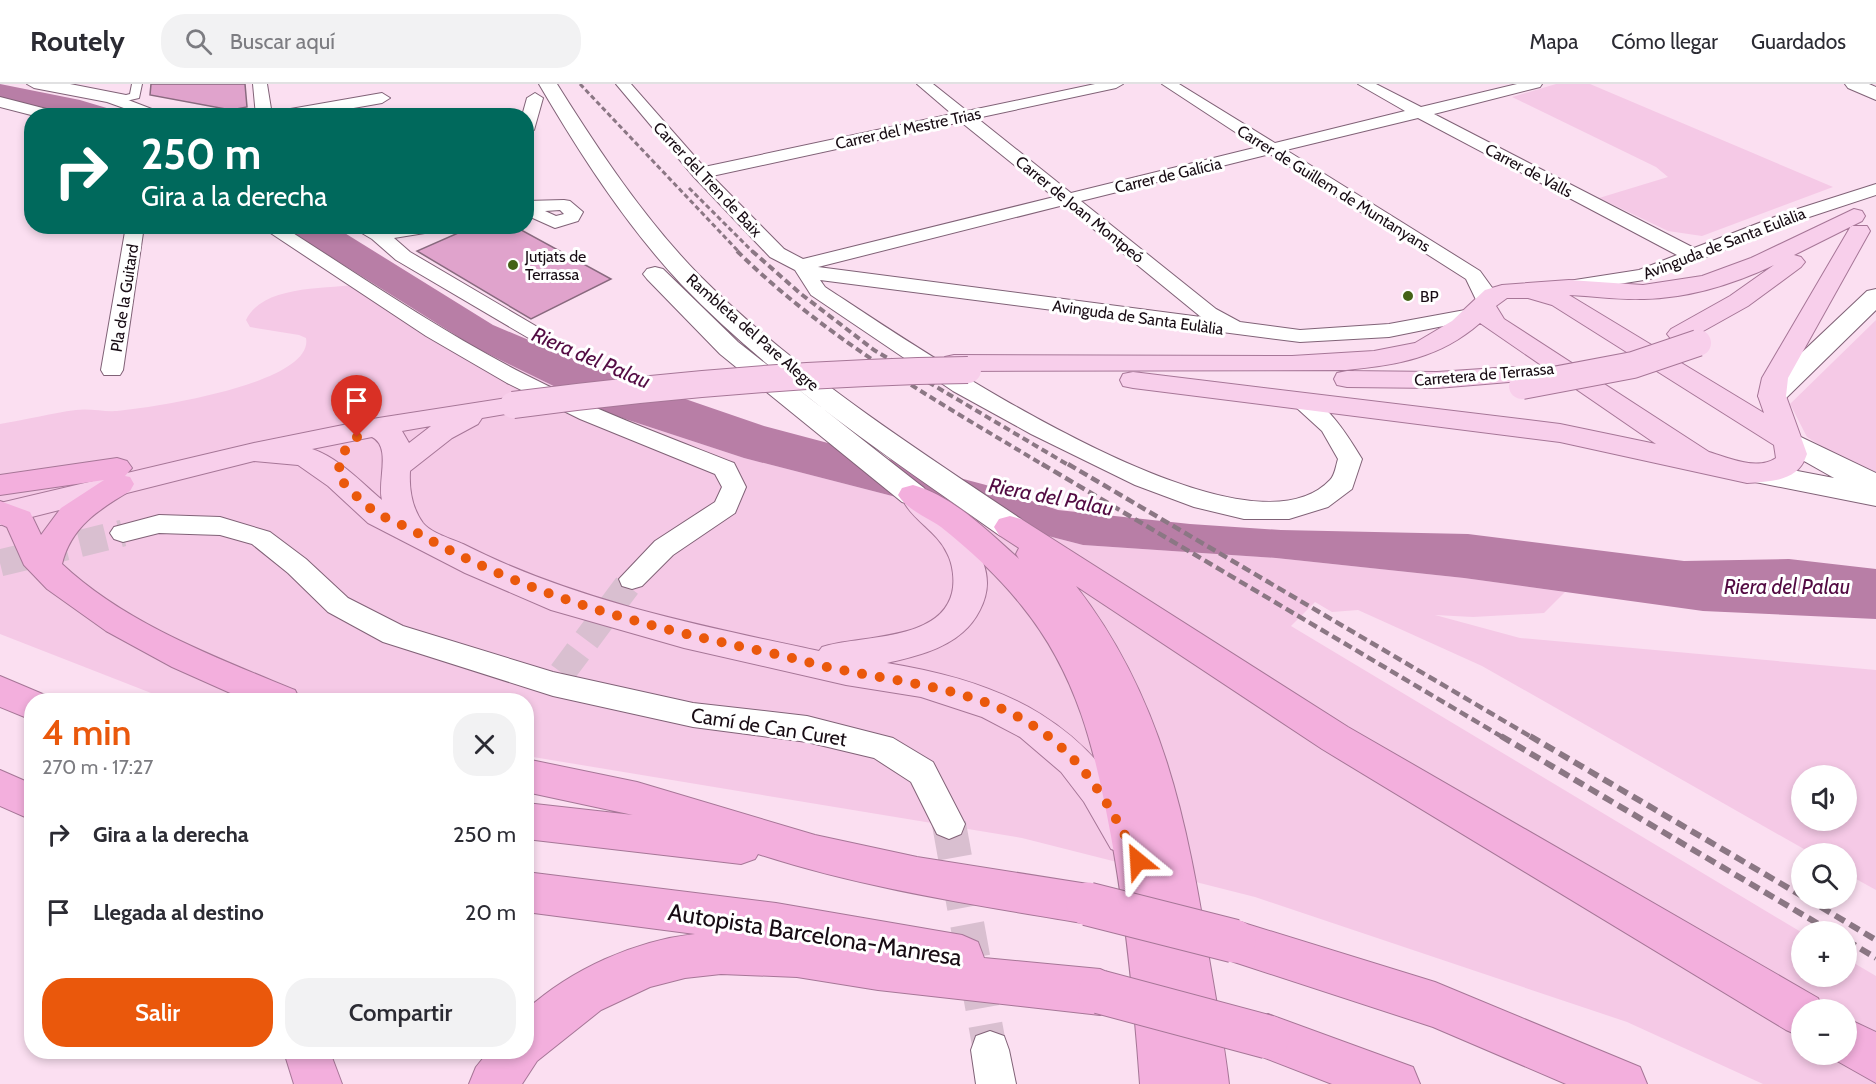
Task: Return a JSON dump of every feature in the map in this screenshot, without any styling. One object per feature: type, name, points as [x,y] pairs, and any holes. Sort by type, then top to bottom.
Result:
[{"type":"highway","points":[[46,565],[49,544],[57,531],[118,476]]},
{"type":"highway","points":[[919,482],[965,528],[1068,621],[1079,662],[1110,740],[1138,861],[1152,959],[1164,1084]]},
{"type":"highway","points":[[1,505],[19,520],[34,555],[65,587],[190,661],[265,693]]},
{"type":"highway","points":[[1010,527],[1335,738],[1791,1007]]},
{"type":"highway","points":[[1010,527],[1068,621],[1124,693],[1153,775],[1175,870],[1205,1084]]},
{"type":"highway","points":[[0,691],[24,702]]},
{"type":"highway","points":[[0,765],[24,776]]},
{"type":"highway","points":[[534,777],[637,799],[814,854],[917,876],[1088,904],[1233,941],[1435,1005],[1623,1084]]},
{"type":"highway","points":[[0,787],[24,799]]},
{"type":"highway","points":[[534,822],[814,854]]},
{"type":"highway","name":"Autopista Barcelona-Manresa","points":[[534,893],[776,924],[954,955],[1100,993]]},
{"type":"highway","points":[[534,1035],[568,1005],[603,983],[631,970],[693,954],[726,952],[796,955],[876,968],[1100,993],[1268,1037],[1396,1084]]},
{"type":"highway","points":[[1857,1048],[1876,1059]]},
{"type":"highway","points":[[309,1059],[318,1084]]},
{"type":"highway","points":[[493,1084],[512,1059]]},
{"type":"main road","points":[[1854,84],[1876,94]]},
{"type":"main road","name":"Rambleta del Pare Alegre","points":[[537,89],[592,193],[623,235],[669,289],[729,348],[855,450],[1010,527]]},
{"type":"main road","name":"Rambleta del Pare Alegre","points":[[537,89],[635,214],[690,279],[762,345],[834,403],[919,482]]},
{"type":"main road","name":"Carretera de Terrassa","points":[[1095,374],[1423,392],[1633,365],[1689,338],[1754,311],[1863,223],[1876,205]]},
{"type":"main road","points":[[1,505],[263,442],[442,403],[503,402],[778,376],[1048,363],[1304,365],[1360,362],[1404,355],[1446,340],[1482,308],[1491,296],[1503,292],[1569,286],[1656,292],[1691,287],[1731,275],[1863,223]]},
{"type":"main road","points":[[1761,474],[1777,471],[1789,463],[1792,454],[1784,438],[1772,396],[1775,378],[1863,223]]},
{"type":"main road","points":[[1525,291],[1561,300],[1784,438],[1842,470],[1876,484]]},
{"type":"main road","points":[[1772,396],[1876,296]]},
{"type":"main road","points":[[1482,308],[1495,324],[1680,448],[1716,466]]},
{"type":"main road","name":"Carretera de Terrassa","points":[[1048,363],[1368,380],[1517,380]]},
{"type":"main road","points":[[961,367],[1095,374],[1560,433],[1606,440],[1716,466],[1876,496]]},
{"type":"main road","points":[[263,442],[371,428],[503,402]]},
{"type":"main road","points":[[398,466],[442,432],[503,402]]},
{"type":"main road","points":[[339,478],[338,466],[349,444],[371,428],[442,403]]},
{"type":"main road","points":[[371,428],[389,435],[396,444],[398,466],[396,499],[411,530]]},
{"type":"main road","points":[[263,442],[322,466],[339,478],[379,515],[476,565],[563,601],[684,635],[846,671],[944,689],[1015,716],[1053,740],[1075,761],[1098,790],[1138,861]]},
{"type":"main road","points":[[775,654],[823,657],[891,651],[914,645],[951,623],[962,608],[970,583],[965,555],[919,482]]},
{"type":"street","points":[[34,84],[110,98],[143,108],[144,84]]},
{"type":"street","points":[[53,84],[127,98],[135,96],[137,84]]},
{"type":"street","points":[[260,84],[263,108]]},
{"type":"street","name":"Carrer del Tren de Baix","points":[[623,84],[700,173],[777,253],[801,266]]},
{"type":"street","name":"Carrer de Joan Montpeó","points":[[924,84],[1209,313],[1238,330]]},
{"type":"street","name":"Carrer del Mestre Trias","points":[[700,173],[1116,84]]},
{"type":"street","name":"Carrer de Guillem de Muntanyans","points":[[1169,84],[1473,275],[1483,289],[1482,308]]},
{"type":"street","name":"Carrer de Valls","points":[[1365,84],[1694,256]]},
{"type":"street","name":"Carrer de Galícia","points":[[801,266],[1065,198],[1275,150],[1534,84]]},
{"type":"street","points":[[532,108],[537,89]]},
{"type":"street","points":[[325,108],[382,98]]},
{"type":"street","points":[[0,102],[24,108]]},
{"type":"street","points":[[6,122],[24,114]]},
{"type":"street","name":"Avinguda de Santa Eulàlia","points":[[1569,286],[1643,275],[1791,217],[1876,189]]},
{"type":"street","name":"Pla de la Guitard","points":[[112,370],[134,234]]},
{"type":"street","points":[[280,234],[433,332],[514,378],[588,414],[725,469],[734,487],[726,507],[664,548],[632,579]]},
{"type":"street","points":[[379,235],[385,234]]},
{"type":"street","points":[[379,235],[403,256],[539,336]]},
{"type":"street","points":[[801,266],[818,291],[961,386],[1039,429],[1133,474],[1203,501],[1244,510],[1289,510],[1319,501],[1343,483],[1350,459],[1330,427],[1299,400]]},
{"type":"street","name":"Avinguda de Santa Eulàlia","points":[[801,266],[815,273],[1238,330],[1300,336],[1367,335],[1423,327],[1482,308]]},
{"type":"street","name":"Camí de Can Curet","points":[[123,533],[159,524],[210,526],[261,538],[297,566],[338,605],[393,634],[693,715],[807,729],[882,747],[922,772],[950,824]]},
{"type":"shaded area","points":[[1556,84],[1590,84],[1833,187],[1702,236],[1668,231],[1599,198],[1668,177],[1656,167],[1512,97]]},
{"type":"shaded area","points":[[370,283],[476,348],[613,415],[744,458],[1083,545],[1276,558],[1464,578],[1565,592],[1544,613],[1473,617],[1435,615],[1520,638],[1876,670],[1876,890],[1857,880],[1857,843],[1793,843],[1482,666],[1358,610],[1332,612],[1315,602],[1291,626],[1791,926],[1791,987],[1857,987],[1857,965],[1876,976],[1876,1084],[1763,1084],[1627,1022],[1255,897],[1022,838],[534,757],[534,693],[151,693],[0,634],[0,424],[76,410],[117,411],[162,405],[227,391],[259,381],[285,368],[302,354],[306,338],[250,327],[246,320],[255,308],[268,299],[284,293]]},
{"type":"shaded area","points":[[1876,320],[1876,477],[1854,467],[1807,437],[1790,404]]},
{"type":"water","points":[[0,84],[80,100],[107,108],[39,108],[0,99]]},
{"type":"water","name":"Riera del Palau","points":[[294,234],[346,234],[493,325],[595,368],[764,426],[986,485],[1058,510],[1190,524],[1281,530],[1468,534],[1684,561],[1789,559],[1876,569],[1876,619],[1703,611],[1464,578],[1276,558],[1083,545],[744,458],[613,415],[476,348]]},
{"type":"building","points":[[151,84],[245,84],[247,107],[220,108],[150,95]]},
{"type":"building","name":"Jutjats de Terrassa","points":[[456,234],[529,234],[611,279],[531,319],[417,251]]},
{"type":"tunnel","points":[[0,563],[123,533]]},
{"type":"tunnel","points":[[562,673],[632,579]]},
{"type":"tunnel","points":[[949,824],[990,1050]]},
{"type":"railway","points":[[580,84],[739,252]]},
{"type":"railway","points":[[689,188],[752,251]]},
{"type":"railway","points":[[737,251],[808,313],[884,368],[1045,466]]},
{"type":"railway","points":[[752,251],[801,294],[874,350],[1070,466]]},
{"type":"railway","points":[[1042,464],[1504,738]]},
{"type":"railway","points":[[1068,464],[1533,738]]},
{"type":"railway","points":[[1501,736],[1813,921]]},
{"type":"railway","points":[[1530,736],[1791,890]]},
{"type":"railway","points":[[1824,909],[1876,940]]},
{"type":"railway","points":[[1857,947],[1876,958]]},
{"type":"place","name":"Jutjats de Terrassa","points":[[513,265]]},
{"type":"place","name":"BP","points":[[1408,296]]},
{"type":"route","points":[[357,437],[349,444],[342,456],[338,466],[339,478],[379,515],[476,565],[563,601],[638,623],[846,671],[921,683],[969,697],[1015,716],[1053,740],[1075,761],[1098,790],[1117,820],[1138,861]]}]
